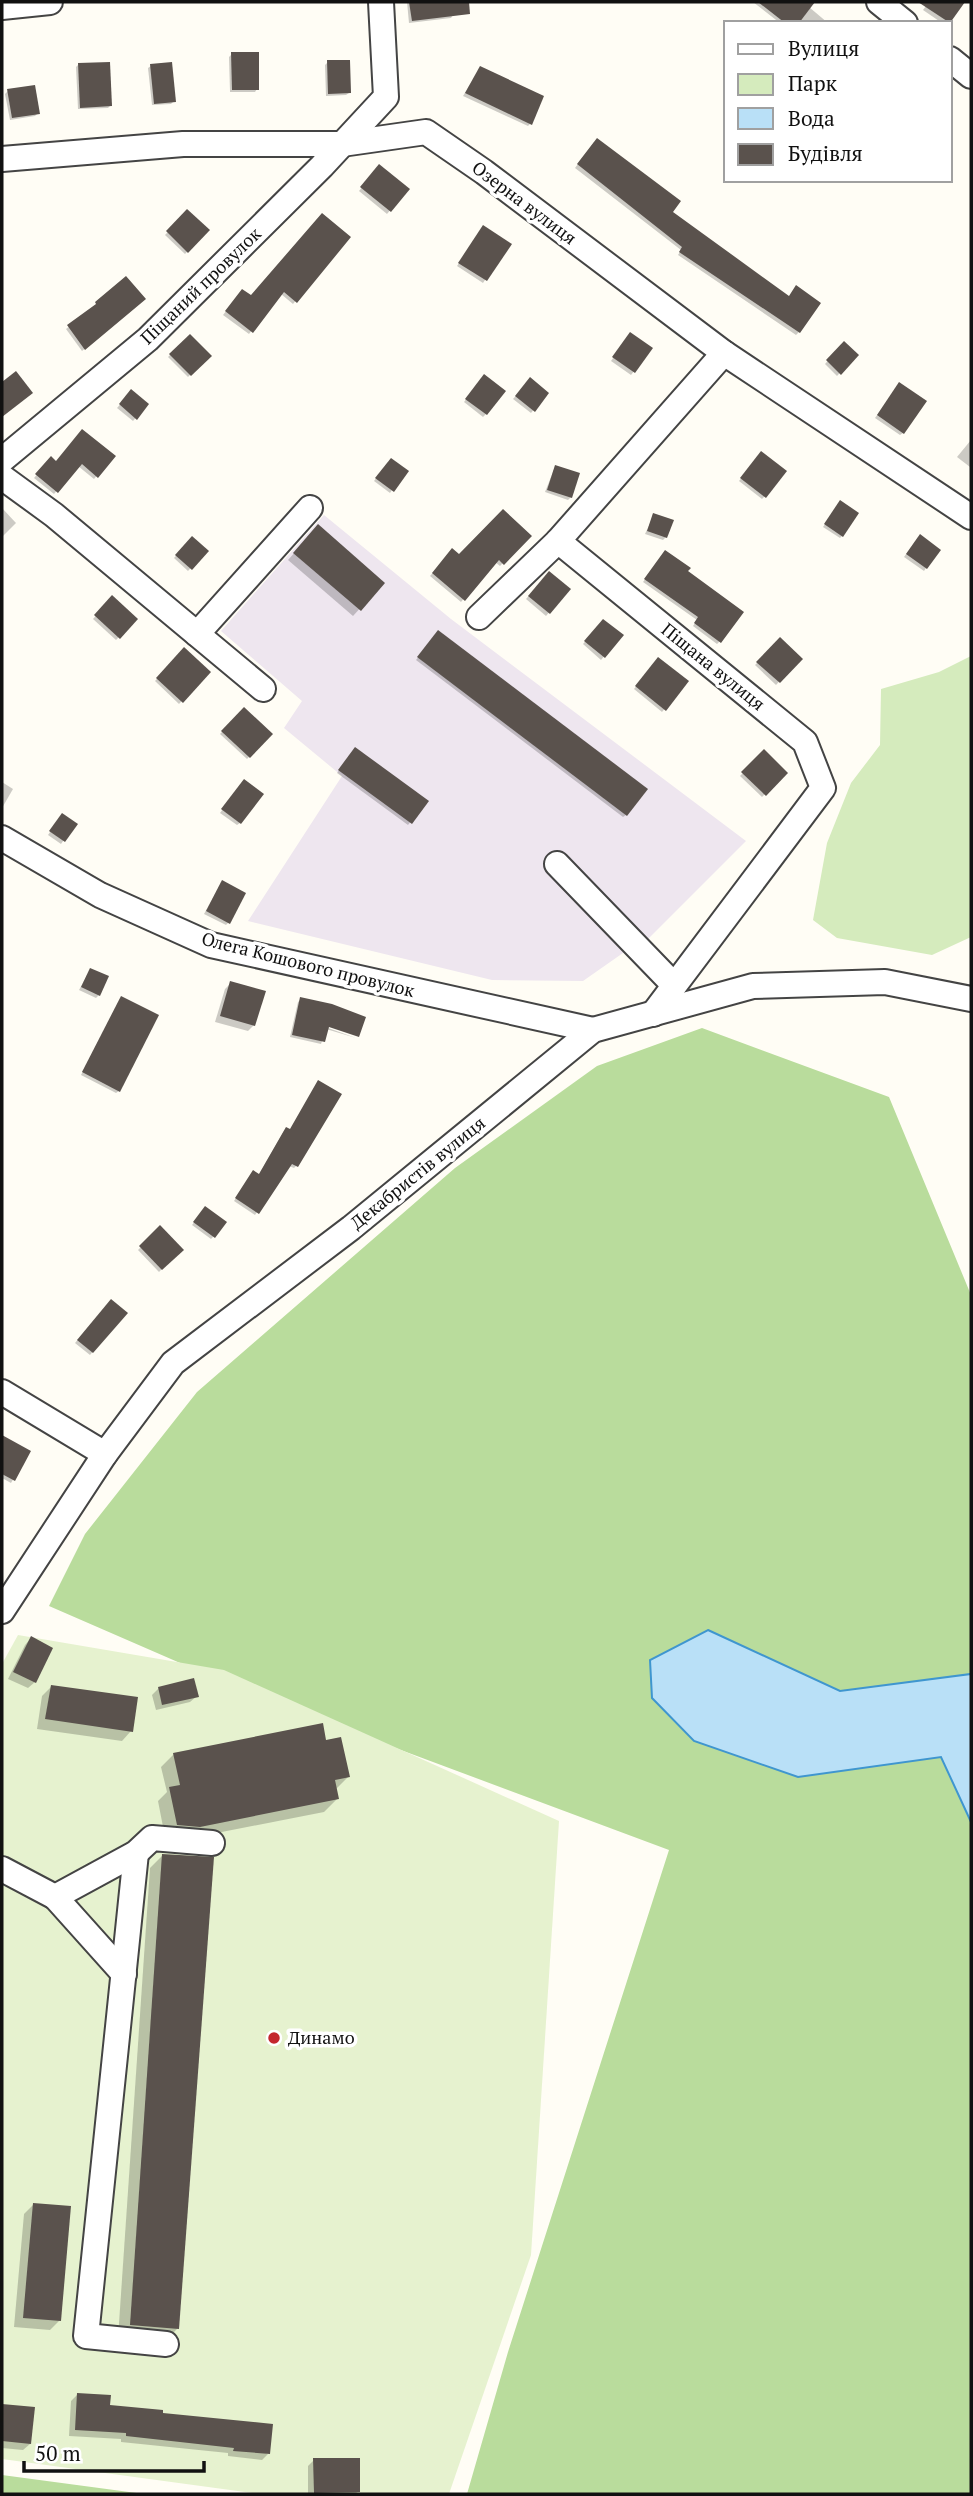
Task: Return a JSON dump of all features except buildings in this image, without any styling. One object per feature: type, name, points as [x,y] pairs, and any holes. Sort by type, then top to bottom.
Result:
[{"type":"street","points":[[2,7],[50,2]]},
{"type":"street","name":"Піщаний провулок","points":[[2,460],[148,339],[386,97],[381,2]]},
{"type":"street","points":[[879,2],[903,21]]},
{"type":"street","points":[[952,61],[971,76]]},
{"type":"street","name":"Озерна вулиця","points":[[2,159],[183,144],[342,144],[426,132],[484,172],[724,353],[971,517]]},
{"type":"street","points":[[479,617],[558,541],[724,353]]},
{"type":"street","points":[[2,477],[54,515],[263,689]]},
{"type":"street","points":[[198,634],[310,508]]},
{"type":"street","name":"Піщана вулиця","points":[[558,541],[805,742],[823,788],[653,1014]]},
{"type":"street","name":"Олега Кошового провулок","points":[[2,838],[100,895],[211,945],[593,1030]]},
{"type":"street","points":[[557,864],[674,985]]},
{"type":"street","name":"Декабристів вулиця","points":[[2,1611],[104,1454],[173,1363],[351,1228],[593,1030],[753,986],[886,982],[971,999]]},
{"type":"street","points":[[2,1392],[104,1454]]},
{"type":"street","points":[[55,1896],[136,1853],[152,1838],[212,1843]]},
{"type":"street","points":[[136,1853],[86,2336],[166,2344]]},
{"type":"street","points":[[2,1869],[55,1896],[124,1974]]},
{"type":"shaded area","points":[[324,515],[451,619],[746,841],[647,940],[583,981],[492,980],[248,921],[342,776],[284,728],[302,701],[221,631]]},
{"type":"green space","points":[[971,656],[971,937],[932,955],[837,938],[813,920],[827,843],[851,783],[880,745],[881,689],[939,672]]},
{"type":"green space","points":[[702,1028],[889,1097],[971,1295],[971,2494],[467,2494],[508,2352],[669,1850],[256,1696],[49,1606],[85,1534],[197,1392],[455,1168],[597,1066]]},
{"type":"green space","name":"Динамо","points":[[18,1635],[224,1670],[559,1821],[531,2255],[449,2494],[259,2494],[2,2459],[2,1664]]},
{"type":"green space","points":[[2,2475],[144,2494],[2,2494]]},
{"type":"water","points":[[708,1630],[840,1691],[971,1674],[971,1822],[941,1757],[798,1777],[694,1741],[652,1698],[650,1660]]},
{"type":"place","name":"Динамо","points":[[274,2038]]}]
